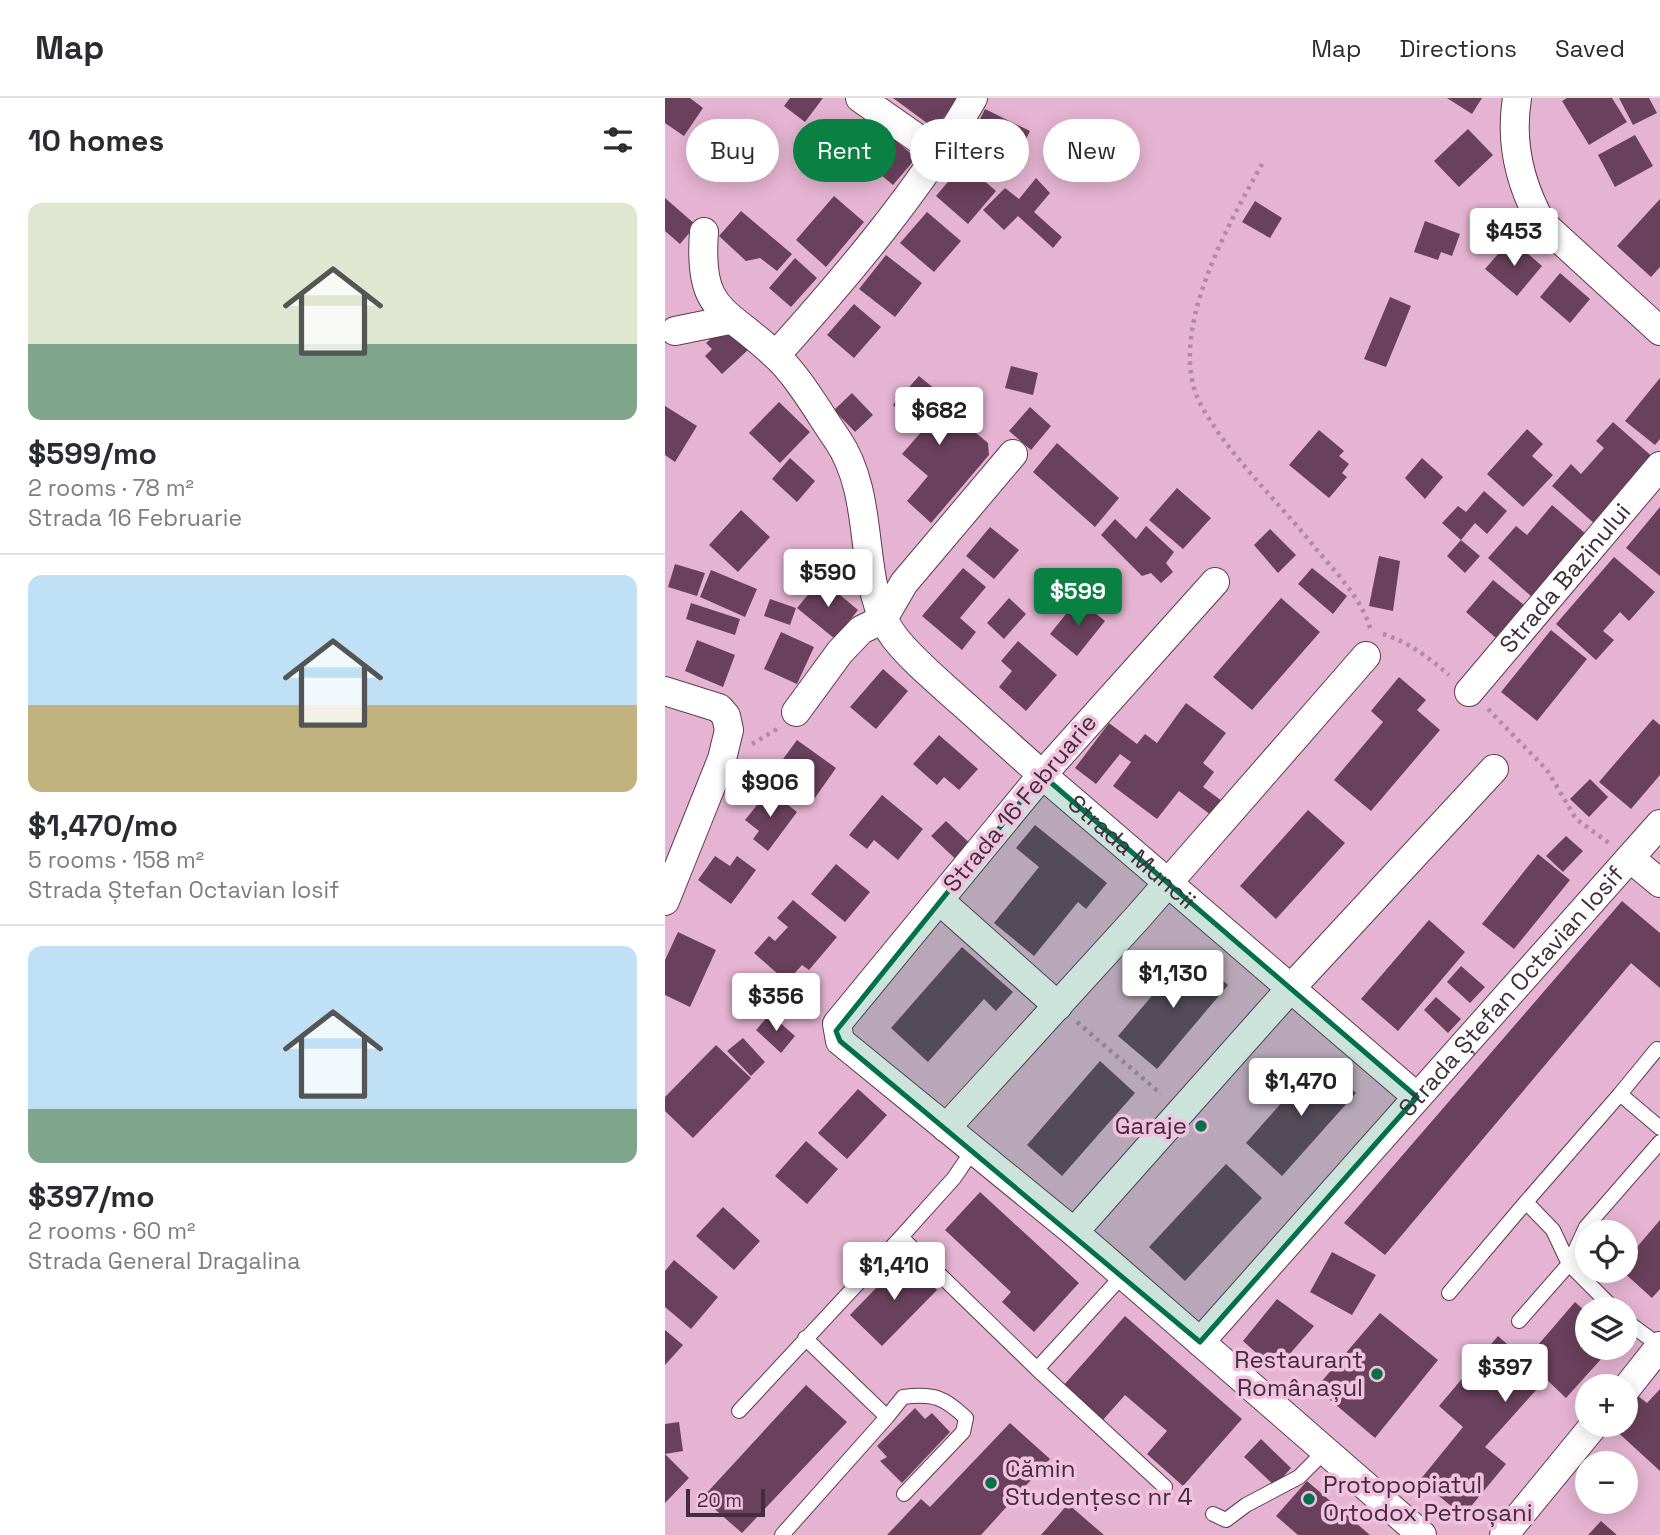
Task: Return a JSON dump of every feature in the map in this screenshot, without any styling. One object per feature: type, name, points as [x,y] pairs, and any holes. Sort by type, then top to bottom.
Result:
[{"type":"street","points":[[860,98],[910,133]]},
{"type":"street","points":[[959,119],[973,98]]},
{"type":"street","points":[[1517,98],[1514,116],[1517,158],[1531,204],[1541,222],[1660,331]]},
{"type":"street","points":[[776,355],[818,308],[914,182]]},
{"type":"street","points":[[704,232],[701,268],[705,283],[729,320],[776,355],[839,442],[854,469],[861,490],[875,588],[883,619]]},
{"type":"street","points":[[675,331],[729,320]]},
{"type":"street","points":[[796,712],[840,652],[861,630],[883,619],[904,583],[1013,454]]},
{"type":"street","name":"Strada Bazinului","points":[[1469,692],[1660,466]]},
{"type":"street","name":"Strada 16 Februarie","points":[[946,1128],[839,1041],[837,1024],[1042,775],[1215,582]]},
{"type":"street","name":"Strada Muncii","points":[[883,619],[918,664],[1042,775],[1417,1097]]},
{"type":"street","points":[[1366,656],[1058,1006],[946,1128],[1074,1232],[1325,1451],[1392,1525],[1422,1535]]},
{"type":"street","points":[[665,691],[710,703],[726,716],[729,730],[722,759],[665,901]]},
{"type":"street","points":[[1074,1232],[1290,989],[1494,769]]},
{"type":"street","points":[[1630,858],[1660,824]]},
{"type":"street","name":"Strada Ștefan Octavian Iosif","points":[[1200,1342],[1630,858],[1660,883]]},
{"type":"street","points":[[939,900],[1058,1006]]},
{"type":"street","points":[[1638,1374],[1660,1346]]},
{"type":"street","points":[[1504,1535],[1584,1437]]},
{"type":"lane","points":[[1449,1293],[1657,1049]]},
{"type":"lane","points":[[1620,1094],[1660,1128]]},
{"type":"lane","points":[[1519,1321],[1569,1265],[1585,1227],[1660,1142]]},
{"type":"lane","points":[[739,1411],[954,1178],[973,1150]]},
{"type":"lane","points":[[1525,1202],[1553,1230],[1569,1265],[1602,1297]]},
{"type":"lane","points":[[901,1237],[1037,1369],[1165,1487]]},
{"type":"lane","points":[[1037,1369],[1123,1275]]},
{"type":"lane","points":[[1638,1330],[1660,1346]]},
{"type":"lane","points":[[805,1338],[887,1417]]},
{"type":"lane","points":[[782,1535],[904,1397],[927,1394],[950,1403],[966,1418],[963,1432],[904,1494]]},
{"type":"lane","points":[[1213,1514],[1226,1520],[1246,1505],[1299,1477],[1325,1451]]},
{"type":"path","points":[[1262,164],[1218,254],[1195,313],[1189,347],[1192,377],[1201,405],[1233,453],[1356,598],[1371,633],[1399,639],[1431,659],[1469,692],[1514,732],[1547,769],[1576,819],[1630,858]]},
{"type":"path","points":[[722,759],[781,727],[796,712]]},
{"type":"path","points":[[1058,1006],[1181,1111]]},
{"type":"highlighted area","points":[[1042,775],[1417,1097],[1200,1342],[840,1041],[836,1031]]},
{"type":"building","points":[[665,98],[690,98],[703,108],[696,119],[686,119],[684,136],[665,123]]},
{"type":"building","points":[[790,98],[823,98],[807,119],[801,119],[784,106]]},
{"type":"building","points":[[893,98],[958,98],[942,119],[921,119]]},
{"type":"building","points":[[1447,98],[1482,98],[1472,114]]},
{"type":"building","points":[[1567,98],[1612,98],[1627,122],[1589,145],[1562,101]]},
{"type":"building","points":[[1619,98],[1649,98],[1657,113],[1633,125]]},
{"type":"building","points":[[985,109],[1005,119],[980,119]]},
{"type":"building","points":[[1468,129],[1493,155],[1459,187],[1434,161]]},
{"type":"building","points":[[1635,135],[1653,166],[1615,187],[1598,155]]},
{"type":"building","points":[[896,141],[910,153],[910,165],[896,181]]},
{"type":"building","points":[[1036,178],[1050,193],[1034,212],[1062,237],[1053,248],[1018,216],[1004,230],[983,210],[1005,188],[1019,199]]},
{"type":"building","points":[[948,182],[986,182],[996,191],[968,224],[936,196]]},
{"type":"building","points":[[834,196],[864,222],[826,267],[796,240]]},
{"type":"building","points":[[665,198],[696,225],[680,244],[665,231]]},
{"type":"building","points":[[1660,199],[1660,267],[1651,277],[1617,246]]},
{"type":"building","points":[[1255,201],[1282,218],[1270,238],[1242,222]]},
{"type":"building","points":[[741,211],[792,254],[777,271],[760,258],[746,261],[719,236]]},
{"type":"building","points":[[927,212],[961,241],[934,272],[900,243]]},
{"type":"building","points":[[1425,221],[1460,234],[1452,256],[1441,252],[1438,260],[1414,252]]},
{"type":"building","points":[[1511,239],[1542,266],[1517,296],[1485,269]]},
{"type":"building","points":[[886,255],[922,283],[895,317],[859,289]]},
{"type":"building","points":[[795,258],[817,278],[791,307],[769,288]]},
{"type":"building","points":[[1560,273],[1590,299],[1570,323],[1540,297]]},
{"type":"building","points":[[1390,297],[1411,306],[1386,367],[1364,359]]},
{"type":"building","points":[[854,304],[881,327],[854,358],[827,335]]},
{"type":"building","points":[[726,325],[748,350],[722,374],[705,356],[712,349],[706,343]]},
{"type":"building","points":[[1011,366],[1038,373],[1033,395],[1005,388]]},
{"type":"building","points":[[919,376],[959,409],[962,421],[988,443],[989,455],[931,523],[907,501],[928,476],[902,454],[922,431],[893,405]]},
{"type":"building","points":[[1660,378],[1660,439],[1655,445],[1625,421]]},
{"type":"building","points":[[852,393],[873,415],[855,432],[834,410]]},
{"type":"building","points":[[779,402],[810,432],[780,463],[749,433]]},
{"type":"building","points":[[665,406],[697,426],[675,462],[665,455]]},
{"type":"building","points":[[1030,407],[1051,426],[1031,450],[1009,431]]},
{"type":"building","points":[[1613,422],[1655,459],[1596,525],[1552,486],[1571,464],[1581,474],[1604,448],[1596,441]]},
{"type":"building","points":[[1527,429],[1543,444],[1532,456],[1553,475],[1523,507],[1487,474]]},
{"type":"building","points":[[1319,430],[1344,451],[1339,456],[1349,464],[1342,473],[1347,477],[1329,498],[1289,465]]},
{"type":"building","points":[[1057,443],[1119,498],[1095,527],[1033,472]]},
{"type":"building","points":[[790,458],[815,481],[797,502],[772,479]]},
{"type":"building","points":[[1422,458],[1443,477],[1425,499],[1405,478]]},
{"type":"building","points":[[1177,488],[1211,518],[1183,549],[1149,520]]},
{"type":"building","points":[[1484,491],[1507,511],[1487,534],[1475,523],[1461,540],[1442,523],[1458,506],[1466,512]]},
{"type":"building","points":[[1552,505],[1586,534],[1532,597],[1488,558],[1516,526],[1527,535]]},
{"type":"building","points":[[1660,507],[1660,576],[1626,548]]},
{"type":"building","points":[[741,510],[770,537],[738,572],[709,545]]},
{"type":"building","points":[[1115,519],[1136,539],[1146,526],[1174,552],[1166,563],[1173,572],[1161,583],[1151,573],[1142,576],[1101,535]]},
{"type":"building","points":[[990,527],[1019,550],[994,579],[966,556]]},
{"type":"building","points":[[1270,529],[1296,555],[1278,573],[1254,545]]},
{"type":"building","points":[[1461,540],[1480,556],[1465,573],[1447,556]]},
{"type":"building","points":[[1379,556],[1400,561],[1393,611],[1369,606]]},
{"type":"building","points":[[1614,557],[1655,592],[1629,621],[1620,612],[1603,631],[1614,640],[1596,660],[1556,624]]},
{"type":"building","points":[[675,564],[705,573],[697,596],[668,587]]},
{"type":"building","points":[[963,568],[986,587],[960,618],[976,632],[962,650],[922,616]]},
{"type":"building","points":[[1312,568],[1347,596],[1333,614],[1298,584]]},
{"type":"building","points":[[711,570],[757,589],[745,617],[700,597]]},
{"type":"building","points":[[821,579],[858,610],[835,639],[797,608]]},
{"type":"building","points":[[1493,580],[1524,605],[1496,638],[1466,612]]},
{"type":"building","points":[[1009,598],[1026,614],[1004,639],[987,623]]},
{"type":"building","points":[[1281,598],[1320,632],[1252,710],[1213,677]]},
{"type":"building","points":[[770,599],[796,608],[790,625],[764,616]]},
{"type":"building","points":[[1078,599],[1105,621],[1077,656],[1050,634]]},
{"type":"building","points":[[691,603],[740,619],[735,635],[686,619]]},
{"type":"building","points":[[1551,630],[1587,659],[1537,721],[1501,692]]},
{"type":"building","points":[[781,632],[814,647],[797,684],[764,669]]},
{"type":"building","points":[[697,640],[735,655],[723,687],[685,671]]},
{"type":"building","points":[[1018,641],[1057,675],[1026,711],[999,687],[1012,671],[1001,661]]},
{"type":"building","points":[[883,669],[908,691],[876,729],[850,707]]},
{"type":"building","points":[[1399,677],[1426,700],[1417,710],[1440,730],[1371,811],[1334,780],[1383,722],[1371,711]]},
{"type":"building","points":[[1186,703],[1226,733],[1203,763],[1214,772],[1203,787],[1222,801],[1211,815],[1179,791],[1157,819],[1113,786],[1131,762],[1120,754],[1096,784],[1075,768],[1109,723],[1137,744],[1145,734],[1157,743]]},
{"type":"building","points":[[1653,719],[1660,725],[1660,775],[1631,809],[1599,782]]},
{"type":"building","points":[[939,735],[978,769],[959,790],[944,777],[937,785],[913,764]]},
{"type":"building","points":[[797,740],[836,768],[812,802],[772,774]]},
{"type":"building","points":[[1590,779],[1608,797],[1589,817],[1570,799]]},
{"type":"building","points":[[769,790],[797,812],[768,851],[753,839],[759,831],[745,820]]},
{"type":"building","points":[[882,795],[923,829],[898,860],[874,840],[867,849],[849,835]]},
{"type":"building","points":[[1308,810],[1345,843],[1276,919],[1240,886]]},
{"type":"building","points":[[946,821],[975,848],[961,864],[931,836]]},
{"type":"building","points":[[1035,825],[1107,883],[1086,909],[1078,902],[1034,956],[994,923],[1039,867],[1016,848]]},
{"type":"building","points":[[1566,836],[1583,851],[1563,872],[1546,856]]},
{"type":"building","points":[[1538,854],[1570,880],[1514,949],[1482,924]]},
{"type":"building","points":[[715,856],[730,866],[737,856],[756,870],[731,904],[698,880]]},
{"type":"building","points":[[836,864],[870,892],[845,922],[811,894]]},
{"type":"building","points":[[793,900],[837,937],[809,970],[802,965],[787,982],[754,953],[769,936],[775,941],[788,927],[777,918]]},
{"type":"building","points":[[1622,901],[1660,933],[1660,988],[1631,963],[1385,1255],[1344,1223]]},
{"type":"building","points":[[1429,920],[1465,952],[1398,1031],[1361,999]]},
{"type":"building","points":[[678,932],[716,950],[690,1007],[665,995],[665,960]]},
{"type":"building","points":[[962,947],[1013,992],[996,1011],[984,999],[928,1062],[891,1028]]},
{"type":"building","points":[[1189,952],[1228,985],[1157,1069],[1118,1036]]},
{"type":"building","points":[[1461,966],[1485,987],[1470,1003],[1447,982]]},
{"type":"building","points":[[1436,997],[1461,1019],[1448,1033],[1424,1010]]},
{"type":"building","points":[[770,1014],[795,1036],[781,1053],[756,1030]]},
{"type":"building","points":[[743,1038],[765,1062],[751,1076],[727,1051]]},
{"type":"building","points":[[716,1045],[751,1078],[693,1138],[665,1111],[665,1097]]},
{"type":"building","points":[[1319,1060],[1356,1093],[1282,1176],[1246,1143]]},
{"type":"building","points":[[1100,1061],[1135,1093],[1062,1176],[1027,1145]]},
{"type":"building","points":[[858,1089],[887,1115],[847,1159],[818,1133]]},
{"type":"building","points":[[806,1141],[838,1169],[807,1204],[775,1176]]},
{"type":"building","points":[[1226,1164],[1262,1198],[1185,1281],[1149,1247]]},
{"type":"building","points":[[980,1192],[1079,1283],[1034,1332],[1002,1302],[1011,1292],[945,1230]]},
{"type":"building","points":[[723,1207],[760,1241],[734,1270],[696,1236]]},
{"type":"building","points":[[1660,1220],[1660,1289],[1652,1298],[1635,1283],[1638,1283],[1638,1246]]},
{"type":"building","points":[[1332,1252],[1376,1275],[1352,1315],[1310,1292]]},
{"type":"building","points":[[905,1258],[937,1290],[882,1346],[850,1315]]},
{"type":"building","points":[[674,1260],[718,1297],[691,1329],[665,1307],[665,1271]]},
{"type":"building","points":[[1277,1299],[1314,1326],[1281,1364],[1267,1352],[1262,1358],[1243,1341]]},
{"type":"building","points":[[1575,1302],[1575,1360],[1600,1360],[1588,1374],[1575,1374],[1575,1388],[1566,1398],[1546,1379],[1485,1447],[1506,1464],[1463,1516],[1420,1480],[1463,1427],[1439,1406],[1498,1336],[1525,1360]]},
{"type":"building","name":"Restaurant Românașul","points":[[1380,1313],[1438,1360],[1375,1438],[1316,1388]]},
{"type":"building","points":[[1125,1316],[1242,1419],[1183,1486],[1147,1454],[1167,1431],[1125,1395],[1102,1421],[1063,1386]]},
{"type":"building","points":[[665,1330],[683,1345],[665,1365]]},
{"type":"building","points":[[806,1385],[847,1422],[742,1533],[702,1498]]},
{"type":"building","points":[[1660,1389],[1660,1471],[1623,1437],[1638,1437],[1638,1396],[1647,1403]]},
{"type":"building","points":[[915,1408],[925,1419],[932,1413],[950,1432],[902,1483],[880,1461],[887,1457],[877,1446]]},
{"type":"building","points":[[679,1422],[683,1451],[665,1454],[665,1424]]},
{"type":"building","name":"Cămin Studențesc nr 4","points":[[1010,1423],[1050,1459],[981,1535],[887,1535],[921,1499],[930,1507]]},
{"type":"building","points":[[1261,1439],[1291,1468],[1275,1486],[1244,1457]]},
{"type":"building","points":[[665,1454],[689,1478],[665,1503]]},
{"type":"building","name":"Protopopiatul Ortodox Petroșani","points":[[1307,1481],[1370,1535],[1298,1535],[1276,1516]]},
{"type":"building","points":[[1068,1504],[1104,1535],[1041,1535]]},
{"type":"building","points":[[1601,1521],[1617,1535],[1588,1535]]},
{"type":"place","name":"Garaje","points":[[1201,1126]]},
{"type":"place","name":"Restaurant Românașul","points":[[1377,1374]]},
{"type":"place","name":"Cămin Studențesc nr 4","points":[[991,1483]]},
{"type":"place","name":"Protopopiatul Ortodox Petroșani","points":[[1309,1499]]}]
